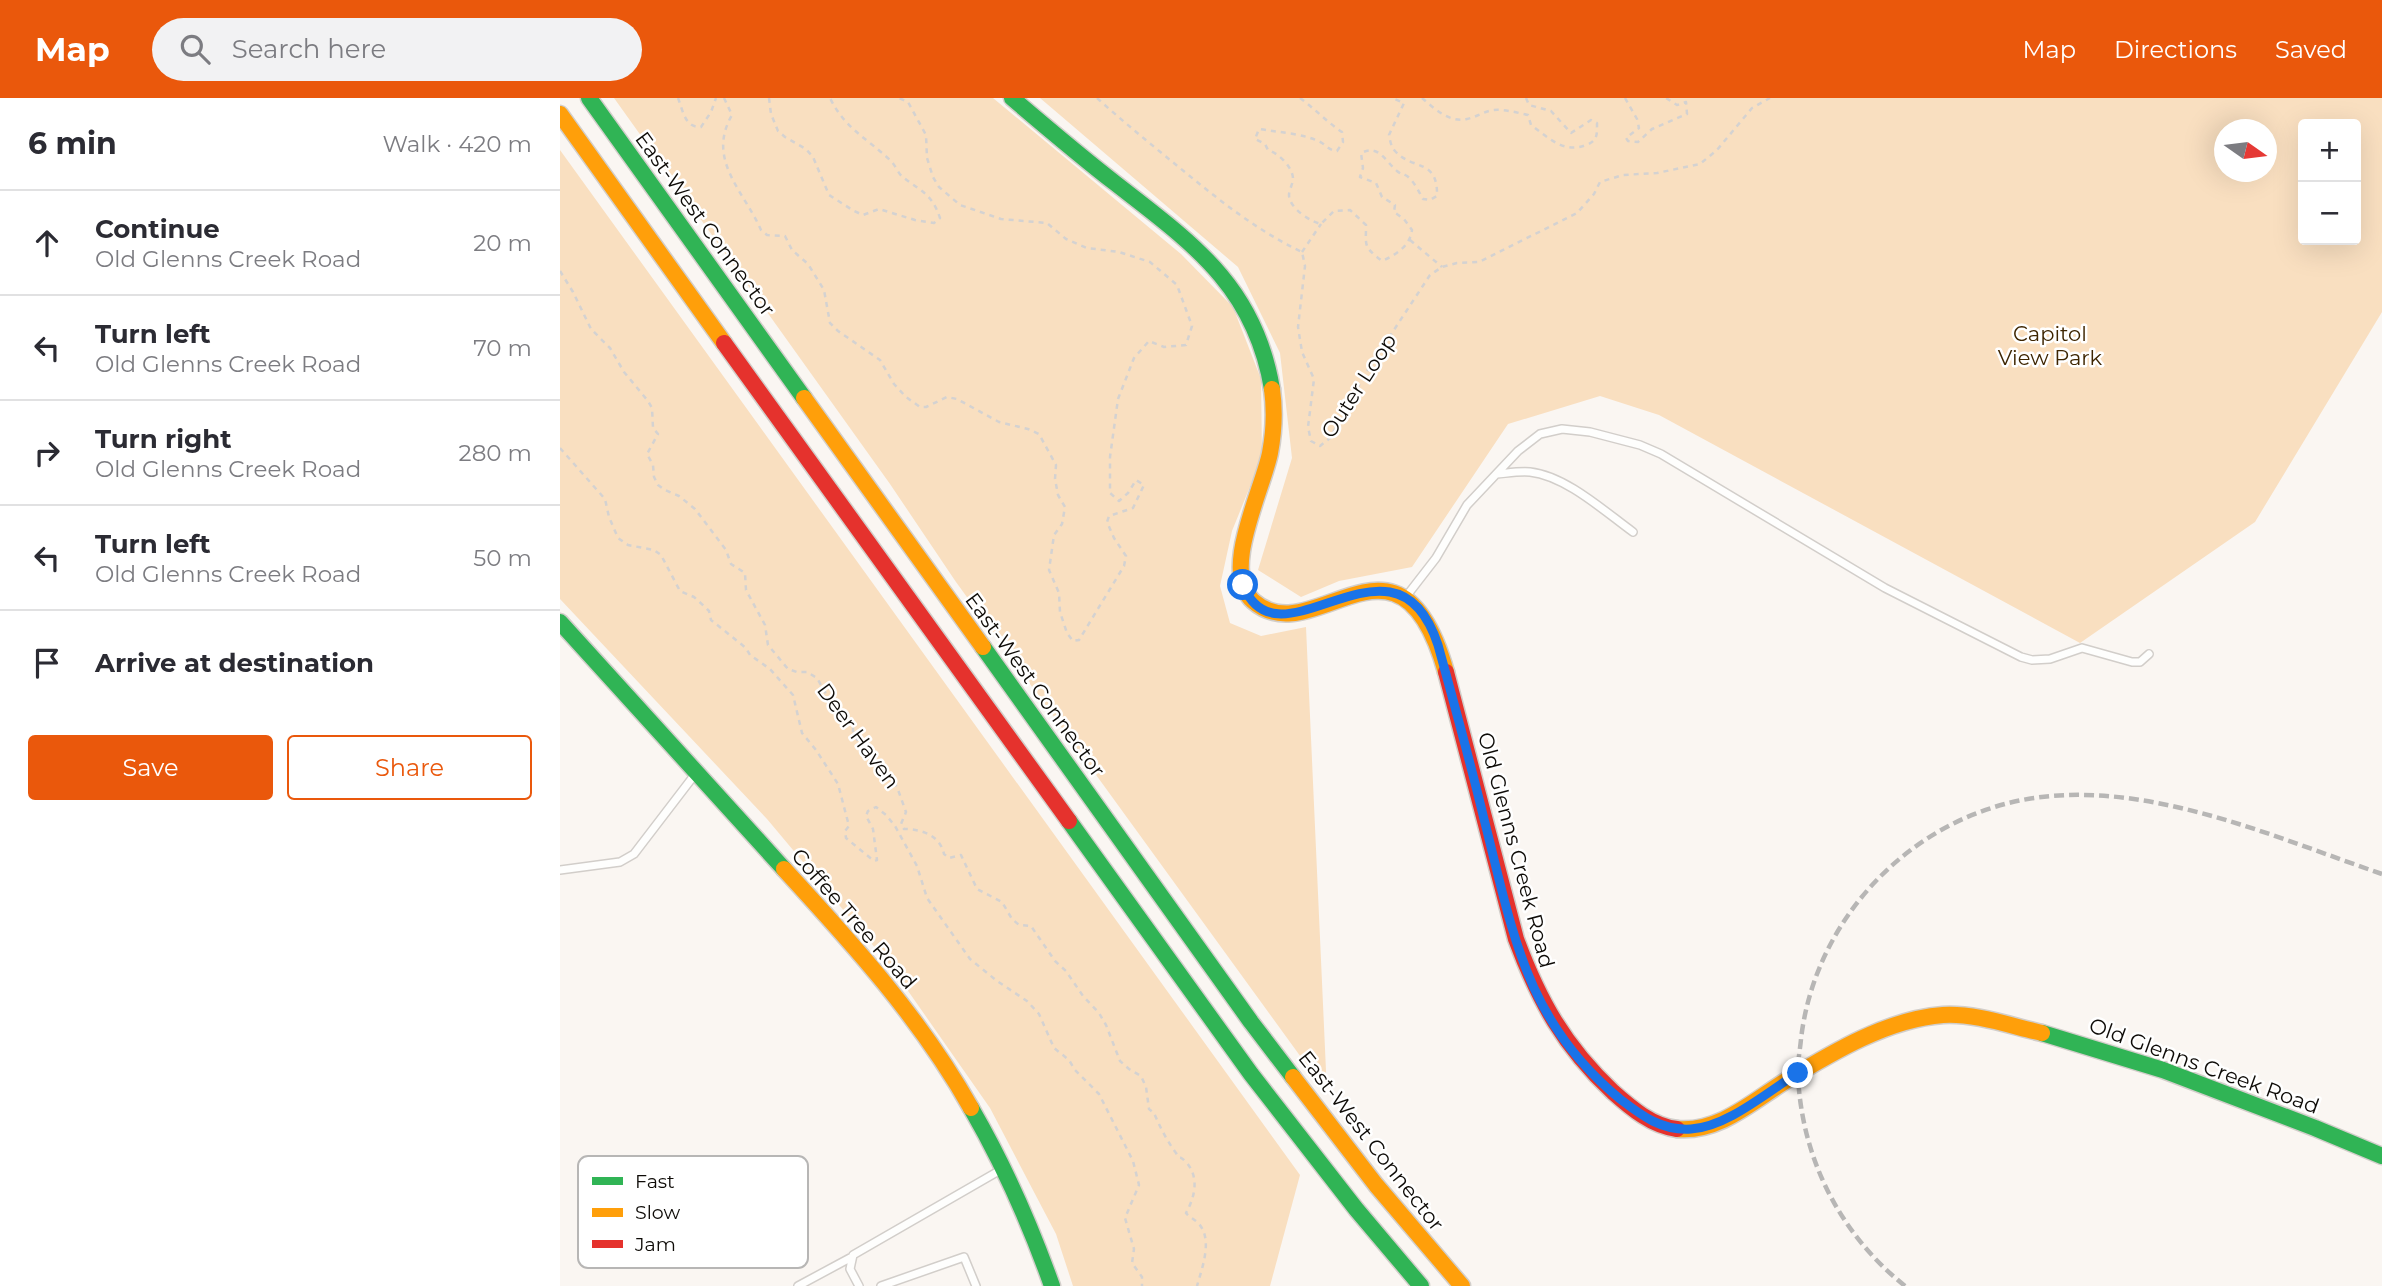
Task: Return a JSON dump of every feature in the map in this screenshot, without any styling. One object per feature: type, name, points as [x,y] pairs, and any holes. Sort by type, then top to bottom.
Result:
[{"type":"street","name":"East-West Connector","points":[[589,98],[1236,1001],[1376,1185],[1462,1286]]},
{"type":"street","points":[[1012,98],[1187,242],[1233,290],[1250,317],[1261,341],[1269,370],[1273,405],[1270,457],[1244,541],[1241,565],[1243,585],[1251,600],[1264,610],[1282,614],[1314,608],[1369,590],[1388,592],[1405,598]]},
{"type":"street","points":[[560,114],[1251,1074],[1349,1200],[1421,1286]]},
{"type":"street","name":"Old Glenns Creek Road","points":[[1405,598],[1425,616],[1438,645],[1510,922],[1536,994],[1558,1032],[1597,1078],[1652,1122],[1677,1130],[1713,1124],[1798,1073],[1866,1039],[1913,1020],[1946,1014],[2056,1036],[2140,1061],[2382,1156]]},
{"type":"street","name":"Coffee Tree Road","points":[[560,622],[851,944],[899,1001],[947,1068],[1004,1167],[1034,1232],[1052,1286]]},
{"type":"lane","points":[[1405,598],[1436,558],[1467,505],[1527,443],[1548,431],[1562,429],[1606,435],[1661,454],[1885,588],[2021,657],[2032,660],[2050,659],[2082,648],[2140,662],[2149,654]]},
{"type":"lane","points":[[1496,474],[1529,472],[1547,476],[1566,485],[1633,531]]},
{"type":"lane","points":[[560,870],[620,862],[634,854],[696,772]]},
{"type":"lane","points":[[798,1286],[1004,1167]]},
{"type":"lane","points":[[881,1286],[964,1257],[975,1286]]},
{"type":"lane","points":[[850,1258],[850,1269],[859,1286]]},
{"type":"path","points":[[678,98],[687,122],[696,128],[701,127],[711,112],[716,98]]},
{"type":"path","points":[[724,98],[732,115],[722,154],[736,187],[761,230],[767,236],[785,236],[792,250],[808,264],[824,290],[830,323],[880,360],[894,384],[920,407],[947,397],[999,422],[1039,434],[1045,443],[1056,465],[1058,495],[1065,507],[1062,524],[1054,534],[1049,570],[1059,593],[1059,612],[1067,633],[1073,641],[1079,640],[1102,598],[1124,566],[1126,555],[1107,522],[1109,516],[1133,508],[1144,485],[1136,480],[1128,493],[1119,500],[1110,493],[1110,457],[1118,399],[1134,358],[1149,341],[1164,347],[1186,345],[1192,326],[1177,285],[1150,262],[1119,252],[1087,248],[1066,239],[1046,223],[1002,219],[960,205],[939,187],[933,177],[927,158],[926,135],[908,102],[899,98]]},
{"type":"path","points":[[769,98],[771,114],[778,131],[806,149],[813,157],[829,195],[863,215],[879,209],[934,223],[940,218],[919,187],[902,177],[895,164],[842,120],[830,98]]},
{"type":"path","points":[[1097,98],[1127,126],[1209,192],[1280,242],[1302,252],[1321,224],[1334,211],[1350,210],[1366,225],[1364,242],[1382,261],[1394,256],[1410,240],[1412,230],[1404,219],[1394,212],[1395,205],[1382,197],[1376,183],[1360,177],[1363,168],[1361,153],[1368,150],[1377,151],[1387,158],[1398,172],[1409,177],[1423,199],[1430,200],[1437,196],[1433,174],[1424,166],[1395,151],[1392,145],[1389,135],[1404,103],[1392,98]]},
{"type":"path","points":[[1300,98],[1342,132],[1343,142],[1337,151],[1329,150],[1321,142],[1290,133],[1259,130],[1255,139],[1265,144],[1268,150],[1276,152],[1290,169],[1293,179],[1289,195],[1291,202],[1311,222],[1321,224]]},
{"type":"path","points":[[1422,98],[1436,111],[1456,119],[1467,119],[1479,113],[1496,110],[1528,115],[1531,125],[1539,131],[1575,150],[1597,138],[1597,123],[1591,120],[1571,133],[1551,111],[1529,106],[1526,98]]},
{"type":"path","points":[[1625,98],[1639,128],[1626,138],[1637,142],[1653,129],[1687,114],[1685,102],[1677,105],[1666,98]]},
{"type":"path","points":[[1410,240],[1442,267],[1479,262],[1577,213],[1594,194],[1600,182],[1623,175],[1657,173],[1700,164],[1717,150],[1752,108],[1770,98]]},
{"type":"path","name":"Outer Loop","points":[[1302,252],[1305,266],[1298,327],[1302,352],[1314,379],[1309,408],[1309,434],[1311,441],[1320,446],[1330,438],[1365,374],[1430,275],[1442,267]]},
{"type":"path","name":"Deer Haven","points":[[560,271],[591,329],[610,348],[624,372],[652,408],[653,428],[658,434],[647,454],[658,485],[679,496],[695,509],[726,550],[731,564],[745,573],[746,590],[765,625],[768,645],[788,669],[807,672],[817,678],[830,701],[844,711],[853,724],[853,733],[863,749],[886,771],[897,787],[906,813],[901,824],[904,829],[918,829],[928,833],[937,839],[949,858],[961,855],[977,889],[1002,902],[1019,925],[1031,926],[1055,961],[1099,1013],[1121,1061],[1141,1076],[1146,1087],[1149,1109],[1154,1113],[1177,1156],[1191,1169],[1194,1179],[1195,1197],[1186,1213],[1198,1222],[1206,1237],[1204,1261],[1197,1286]]},
{"type":"path","name":"Deer Haven","points":[[560,448],[605,499],[618,538],[628,545],[654,550],[661,555],[680,591],[694,597],[705,607],[711,620],[769,669],[793,695],[802,733],[838,784],[849,826],[845,831],[846,838],[873,861],[877,860],[873,829],[866,816],[876,807],[887,815],[917,866],[927,898],[970,959],[996,981],[1027,1000],[1039,1014],[1054,1048],[1069,1060],[1099,1094],[1133,1161],[1139,1185],[1125,1218],[1134,1249],[1132,1263],[1142,1277],[1142,1286]]},
{"type":"green space","points":[[614,98],[993,98],[1181,254],[1233,307],[1261,379],[1262,457],[1232,531],[1220,586],[1230,623],[1261,636],[1306,627],[1327,1093],[956,582],[890,484]]},
{"type":"green space","name":"Capitol View Park","points":[[1040,98],[2382,98],[2382,312],[2255,522],[2080,643],[1659,415],[1600,396],[1508,424],[1412,567],[1339,581],[1301,597],[1258,570],[1292,458],[1280,353],[1238,267]]},
{"type":"green space","points":[[560,150],[1300,1175],[1270,1286],[1073,1286],[1056,1234],[990,1108],[892,968],[767,819],[560,599]]},
{"type":"railway","points":[[1905,1286],[1861,1243],[1829,1193],[1807,1137],[1798,1071],[1810,995],[1826,953],[1849,914],[1877,880],[1910,850],[1948,826],[1990,809],[2034,798],[2078,795],[2167,805],[2211,816],[2382,874]]},
{"type":"traffic: fast","points":[[589,98],[804,398]]},
{"type":"traffic: fast","points":[[1012,98],[1170,226],[1216,270],[1235,294],[1251,322],[1264,353],[1272,389]]},
{"type":"traffic: fast","points":[[560,622],[784,869]]},
{"type":"traffic: fast","points":[[983,647],[1293,1077]]},
{"type":"traffic: fast","points":[[1069,821],[1251,1074],[1356,1209],[1421,1286]]},
{"type":"traffic: fast","points":[[2042,1033],[2163,1070],[2382,1156]]},
{"type":"traffic: fast","points":[[971,1108],[1016,1195],[1052,1286]]},
{"type":"traffic: slow","points":[[560,114],[724,343]]},
{"type":"traffic: slow","points":[[1272,389],[1274,413],[1271,445],[1242,551],[1244,588],[1253,601],[1277,613],[1302,612],[1355,594],[1380,591],[1405,598],[1427,624],[1446,672]]},
{"type":"traffic: slow","points":[[804,398],[983,647]]},
{"type":"traffic: slow","points":[[784,869],[885,983],[930,1044],[971,1108]]},
{"type":"traffic: slow","points":[[1677,1129],[1692,1129],[1721,1121],[1842,1048],[1902,1023],[1955,1015],[1980,1018],[2042,1033]]},
{"type":"traffic: slow","points":[[1293,1077],[1376,1185],[1462,1286]]},
{"type":"traffic: jam","points":[[724,343],[1069,821]]},
{"type":"traffic: jam","points":[[1446,672],[1516,939],[1544,1003],[1580,1057],[1613,1092],[1651,1120],[1677,1129]]},
{"type":"route","points":[[1243,585],[1254,604],[1279,614],[1314,608],[1369,590],[1394,593],[1405,598],[1425,616],[1438,645],[1513,933],[1526,971],[1558,1032],[1613,1093],[1657,1125],[1677,1130],[1692,1129],[1713,1124],[1735,1113],[1798,1073]]}]
